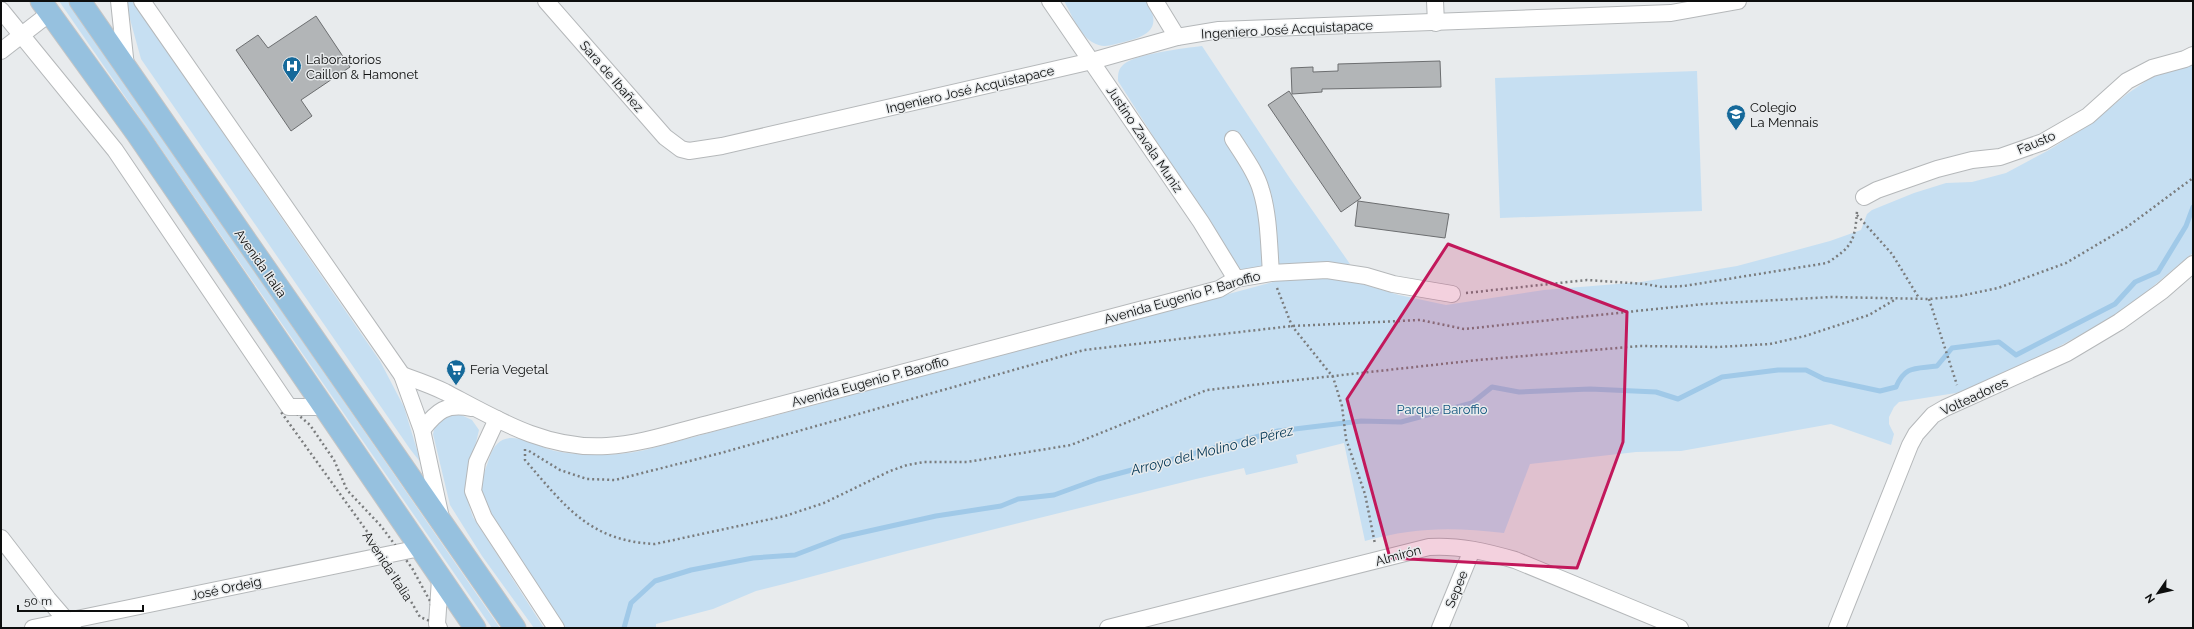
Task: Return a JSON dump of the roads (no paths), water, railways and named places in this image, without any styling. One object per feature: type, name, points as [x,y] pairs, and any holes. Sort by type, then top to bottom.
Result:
[{"type":"main road","name":"Avenida Italia","points":[[80,1],[442,525],[515,628]]},
{"type":"main road","points":[[45,7],[137,134],[323,407],[410,550],[440,579],[475,628]]},
{"type":"street","points":[[119,1],[127,69]]},
{"type":"street","name":"Avenida Italia","points":[[142,1],[402,374],[422,430],[442,525]]},
{"type":"street","name":"Sara de Ibañez","points":[[546,1],[665,137],[681,149]]},
{"type":"street","name":"Justino Zavala Muniz","points":[[1050,1],[1201,222],[1236,279]]},
{"type":"street","points":[[1156,1],[1177,37]]},
{"type":"street","points":[[1435,1],[1436,22]]},
{"type":"street","name":"Ingeniero José Acquistapace","points":[[681,149],[689,151],[722,146],[1092,61],[1177,37],[1219,30],[1671,13],[1738,1]]},
{"type":"street","points":[[1,51],[21,35],[45,7]]},
{"type":"street","points":[[1,10],[116,150],[289,407],[323,407]]},
{"type":"street","name":"Fausto","points":[[1864,197],[1878,190],[1937,169],[1972,160],[2000,157],[2043,142],[2088,116],[2127,81],[2152,68],[2185,59],[2193,55]]},
{"type":"street","points":[[1233,139],[1251,167],[1262,190],[1271,273]]},
{"type":"street","name":"Volteadores","points":[[1837,628],[1916,434],[1933,415],[2067,353],[2119,322],[2162,291],[2193,264]]},
{"type":"street","name":"Avenida Eugenio P. Baroffio","points":[[402,374],[444,391],[474,409],[497,419],[528,442],[556,442],[582,446],[607,446],[634,443],[1219,289],[1236,279],[1271,273],[1327,270],[1366,276],[1393,284],[1452,294]]},
{"type":"street","name":"Avenida Eugenio P. Baroffio","points":[[422,430],[433,416],[448,407],[458,406],[474,409]]},
{"type":"street","points":[[497,419],[477,462],[473,491],[487,523],[556,628]]},
{"type":"street","points":[[1,538],[70,625]]},
{"type":"street","name":"Almirón","points":[[1108,628],[1143,623],[1429,547],[1450,546],[1515,560],[1680,628]]},
{"type":"street","name":"José Ordeig","points":[[33,628],[70,625],[410,550]]},
{"type":"street","name":"Sepee","points":[[1440,628],[1472,550]]},
{"type":"street","points":[[438,626],[440,579]]},
{"type":"waterway","name":"Arroyo del Molino de Pérez","points":[[624,628],[631,603],[655,581],[691,570],[753,558],[795,555],[842,537],[936,516],[1001,506],[1018,499],[1054,495],[1098,479],[1278,431],[1361,421],[1401,422],[1472,403],[1492,387],[1519,392],[1590,389],[1656,392],[1678,399],[1722,377],[1778,370],[1806,370],[1824,379],[1880,391],[1896,387],[1899,380],[1907,371],[1917,368],[1937,366],[1952,348],[1999,342],[2016,355],[2115,304],[2135,282],[2158,272],[2186,226],[2193,207]]},
{"type":"place","name":"Laboratorios Caillon & Hamonet","points":[[292,83]]},
{"type":"place","name":"Colegio La Mennais","points":[[1736,131]]},
{"type":"place","name":"Feria Vegetal","points":[[456,386]]},
{"type":"park label","name":"Parque Baroffio","points":[[1442,409]]}]
